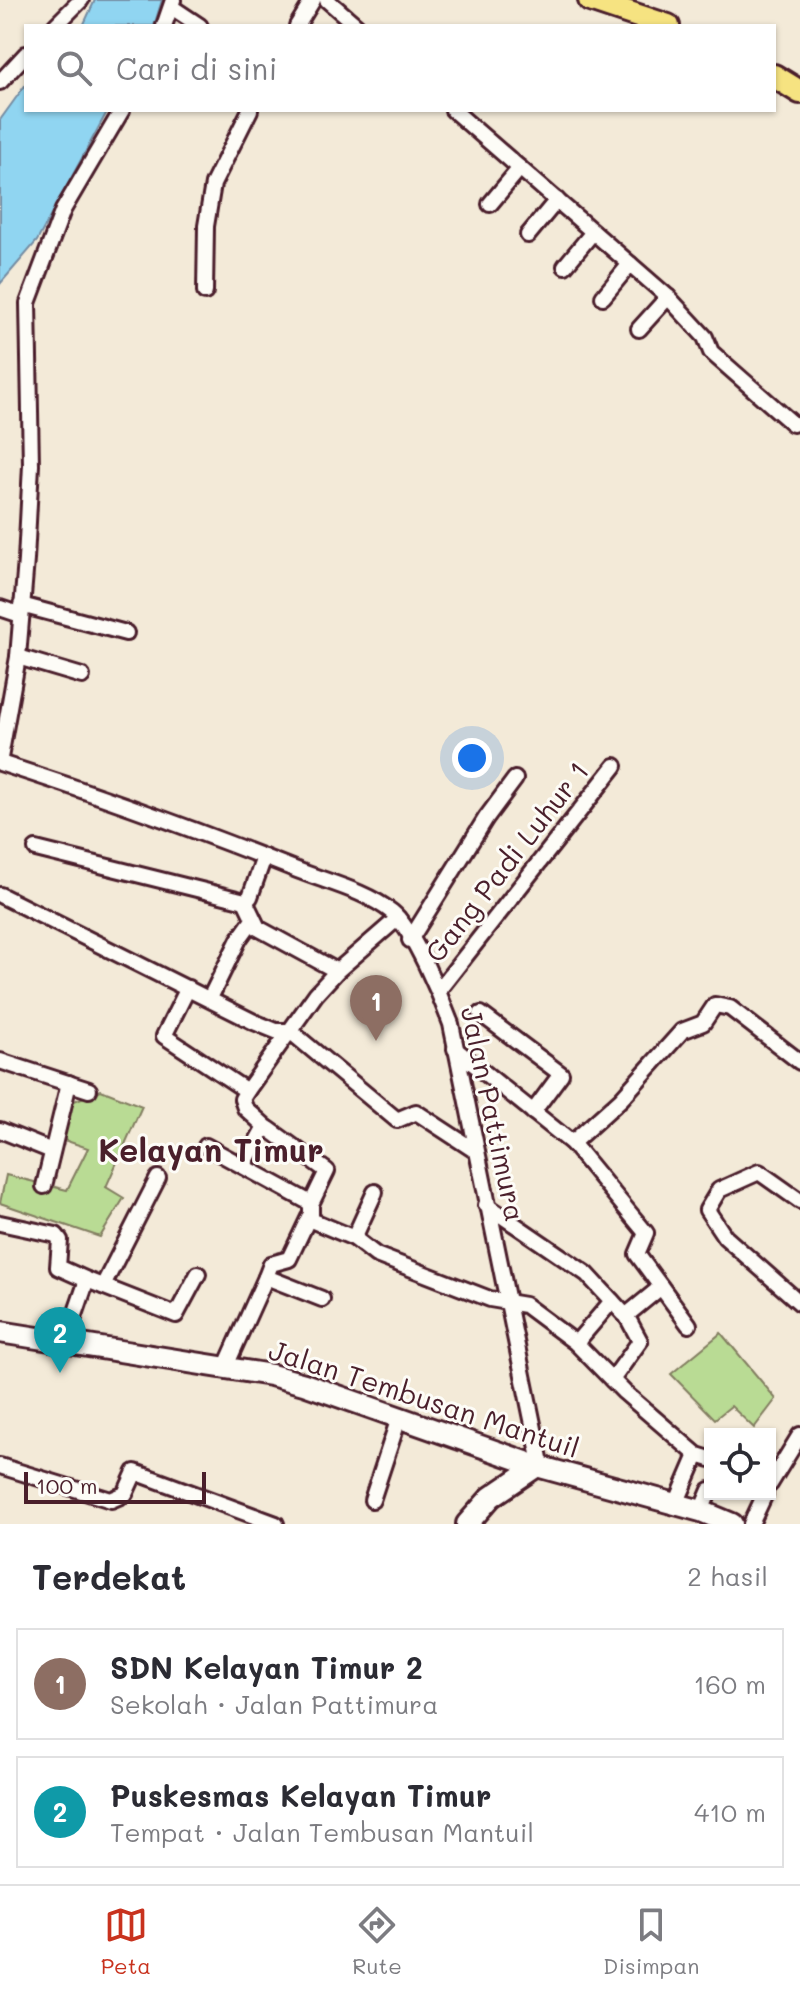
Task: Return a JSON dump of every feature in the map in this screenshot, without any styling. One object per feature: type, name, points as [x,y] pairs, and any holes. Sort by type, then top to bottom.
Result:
[{"type":"main road","points":[[590,0],[662,24]]},
{"type":"main road","points":[[776,77],[800,92]]},
{"type":"street","points":[[57,24],[81,0]]},
{"type":"street","points":[[298,24],[313,0]]},
{"type":"street","points":[[327,0],[355,24]]},
{"type":"street","points":[[165,24],[173,4],[198,24]]},
{"type":"street","points":[[0,82],[24,56]]},
{"type":"street","points":[[121,112],[63,210],[28,303],[31,465],[18,657],[0,760],[264,857],[375,902],[398,918],[337,971],[242,1099],[245,1108],[267,1128],[325,1168],[326,1178],[289,1259],[271,1264],[225,1368]]},
{"type":"street","points":[[205,292],[206,226],[213,184],[249,112]]},
{"type":"street","points":[[455,112],[668,297],[705,337],[711,352],[793,424]]},
{"type":"street","points":[[490,204],[520,168]]},
{"type":"street","points":[[528,235],[557,200]]},
{"type":"street","points":[[565,266],[593,232]]},
{"type":"street","points":[[603,297],[630,264]]},
{"type":"street","points":[[639,329],[668,297]]},
{"type":"street","points":[[0,608],[126,633]]},
{"type":"street","points":[[18,657],[82,676]]},
{"type":"street","name":"Gang Padi Luhur 1","points":[[438,991],[615,766]]},
{"type":"street","points":[[410,940],[486,818],[515,779]]},
{"type":"street","points":[[36,849],[245,901]]},
{"type":"street","points":[[245,901],[250,897],[264,857]]},
{"type":"street","points":[[0,895],[254,1022],[276,1031],[290,1031],[397,1120],[416,1112],[474,1150]]},
{"type":"street","points":[[245,901],[252,921],[265,933],[337,971]]},
{"type":"street","name":"Jalan Pattimura","points":[[398,918],[438,991],[451,1024],[539,1467]]},
{"type":"street","points":[[210,998],[239,939],[252,921]]},
{"type":"street","points":[[188,988],[164,1036],[247,1091]]},
{"type":"street","points":[[572,1143],[621,1099],[682,1031],[703,1023],[715,1005],[730,1008],[800,1062]]},
{"type":"street","points":[[481,1014],[561,1074],[533,1112]]},
{"type":"street","points":[[455,1049],[572,1143],[646,1233],[646,1240],[636,1250],[689,1325]]},
{"type":"street","points":[[0,1061],[89,1090]]},
{"type":"street","points":[[44,1186],[69,1083]]},
{"type":"street","points":[[243,1166],[267,1128]]},
{"type":"street","points":[[0,1130],[52,1151]]},
{"type":"street","points":[[206,1146],[243,1166],[376,1255],[506,1302],[525,1305],[576,1343],[612,1380],[703,1457],[676,1504]]},
{"type":"street","points":[[800,1201],[759,1172],[719,1190],[707,1210],[725,1237],[800,1303]]},
{"type":"street","points":[[103,1286],[158,1178]]},
{"type":"street","points":[[354,1238],[375,1192]]},
{"type":"street","points":[[486,1205],[587,1274],[626,1315],[640,1341],[612,1380]]},
{"type":"street","points":[[0,1223],[56,1235],[60,1240],[58,1267],[176,1315],[198,1274]]},
{"type":"street","points":[[266,1277],[322,1299]]},
{"type":"street","points":[[65,1344],[87,1280]]},
{"type":"street","points":[[626,1315],[661,1287]]},
{"type":"street","points":[[576,1343],[612,1301]]},
{"type":"street","name":"Jalan Tembusan Mantuil","points":[[0,1332],[225,1368],[304,1384],[400,1415],[539,1467],[701,1511],[732,1524]]},
{"type":"street","points":[[372,1500],[400,1415]]},
{"type":"street","points":[[776,1474],[800,1435]]},
{"type":"street","points":[[0,1466],[111,1500],[125,1494],[135,1472],[276,1524]]},
{"type":"street","points":[[467,1524],[491,1497],[539,1467]]},
{"type":"street","points":[[701,1511],[706,1500]]},
{"type":"street","points":[[751,1524],[762,1500]]},
{"type":"green space","points":[[101,1090],[142,1106],[106,1187],[124,1198],[100,1237],[0,1203],[6,1175],[67,1190],[88,1148],[58,1138],[67,1104]]},
{"type":"green space","points":[[721,1333],[776,1399],[754,1428],[731,1406],[715,1419],[671,1374]]},
{"type":"water","points":[[95,0],[162,0],[155,24],[84,24]]},
{"type":"water","points":[[24,87],[24,112],[107,112],[37,241],[0,284],[0,120]]},
{"type":"place","name":"SDN Kelayan Timur 2","points":[[376,1041]]},
{"type":"place","name":"Puskesmas Kelayan Timur","points":[[60,1373]]},
{"type":"district","name":"Kelayan Timur","points":[[211,1151]]}]
